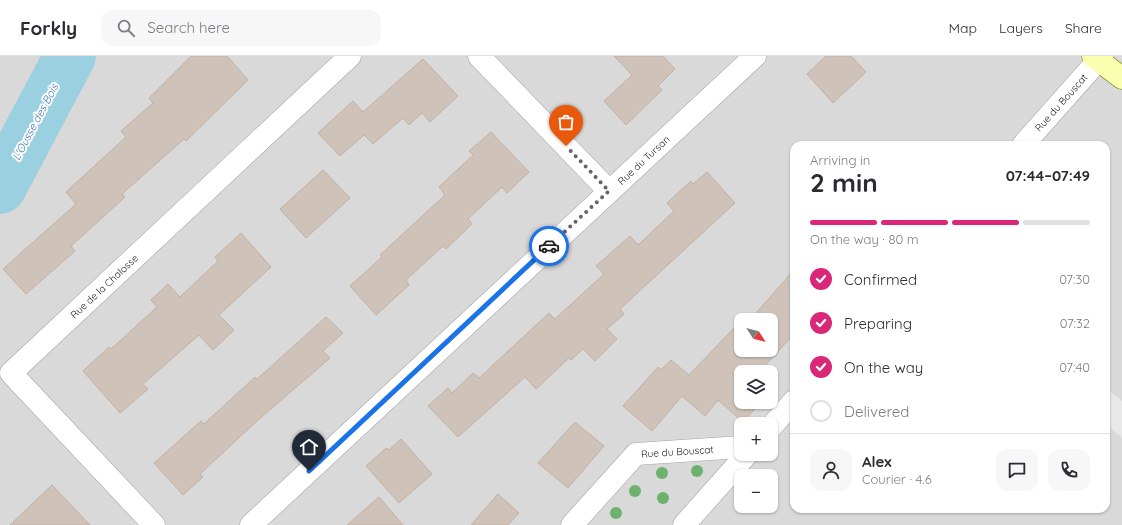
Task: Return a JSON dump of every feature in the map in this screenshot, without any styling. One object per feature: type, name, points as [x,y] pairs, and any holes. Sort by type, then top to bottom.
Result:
[{"type":"street","name":"Rue de la Chalosse","points":[[154,525],[11,373],[350,56]]},
{"type":"street","points":[[479,56],[609,191]]},
{"type":"street","name":"Rue du Tursan","points":[[251,525],[756,56]]},
{"type":"street","points":[[1098,58],[1122,78]]},
{"type":"street","name":"Rue du Bouscat","points":[[1026,141],[1098,58]]},
{"type":"street","points":[[778,419],[790,406]]},
{"type":"street","name":"Rue du Bouscat","points":[[572,525],[636,454],[734,447]]},
{"type":"street","points":[[684,525],[741,461]]},
{"type":"shaded area","points":[[0,56],[1122,56],[1122,525],[0,525]]},
{"type":"shaded area","points":[[1110,391],[1122,401],[1122,438],[1110,428]]},
{"type":"building","points":[[191,56],[227,56],[248,80],[186,141],[184,139],[122,194],[125,197],[71,246],[75,251],[26,294],[3,269],[76,204],[66,192],[126,137],[121,131],[153,103],[149,98]]},
{"type":"building","points":[[614,56],[663,56],[675,69],[658,86],[662,90],[626,125],[604,101],[632,75]]},
{"type":"building","points":[[826,56],[851,56],[866,72],[833,103],[807,74]]},
{"type":"building","points":[[423,59],[458,96],[430,122],[422,113],[409,125],[403,118],[373,144],[364,135],[340,156],[318,133],[353,101],[363,112]]},
{"type":"building","points":[[491,132],[529,172],[507,193],[502,187],[468,219],[472,224],[446,249],[443,246],[406,280],[409,285],[376,315],[350,286],[382,257],[380,255],[445,195],[439,187],[473,155],[469,151]]},
{"type":"building","points":[[323,170],[350,198],[306,238],[280,209]]},
{"type":"building","points":[[707,172],[735,203],[620,309],[624,314],[607,329],[617,339],[595,361],[583,349],[571,360],[569,358],[536,389],[525,377],[458,437],[428,406],[448,388],[452,393],[473,373],[479,378],[549,313],[555,319],[604,274],[596,266],[630,236],[638,245],[674,211],[667,203],[691,181],[693,184]]},
{"type":"building","points":[[241,233],[271,267],[219,315],[234,330],[213,350],[199,335],[143,384],[148,389],[120,413],[83,371],[109,347],[111,349],[157,307],[151,300],[168,284],[180,297],[218,261],[215,257]]},
{"type":"building","points":[[790,275],[790,338],[778,351],[778,313],[756,313]]},
{"type":"building","points":[[326,317],[343,333],[323,351],[330,358],[257,421],[200,474],[203,477],[183,495],[154,463],[201,421],[204,424],[255,377],[257,379]]},
{"type":"building","points":[[734,328],[734,357],[773,357],[765,365],[734,365],[734,409],[755,409],[748,417],[737,417],[718,400],[705,416],[682,396],[652,431],[623,406],[658,367],[661,370],[671,360],[689,375]]},
{"type":"building","points":[[575,422],[604,446],[568,488],[538,463]]},
{"type":"building","points":[[401,439],[432,474],[399,503],[366,466],[386,448],[389,450]]},
{"type":"building","points":[[52,485],[90,525],[10,525]]},
{"type":"building","points":[[498,494],[519,513],[508,525],[471,525]]},
{"type":"building","points":[[379,497],[403,525],[347,525]]},
{"type":"waterway","name":"L'Ousse des Bois","points":[[0,188],[70,56]]},
{"type":"way so far","points":[[549,246],[609,191],[566,146]]},
{"type":"route","points":[[309,471],[549,246]]}]
